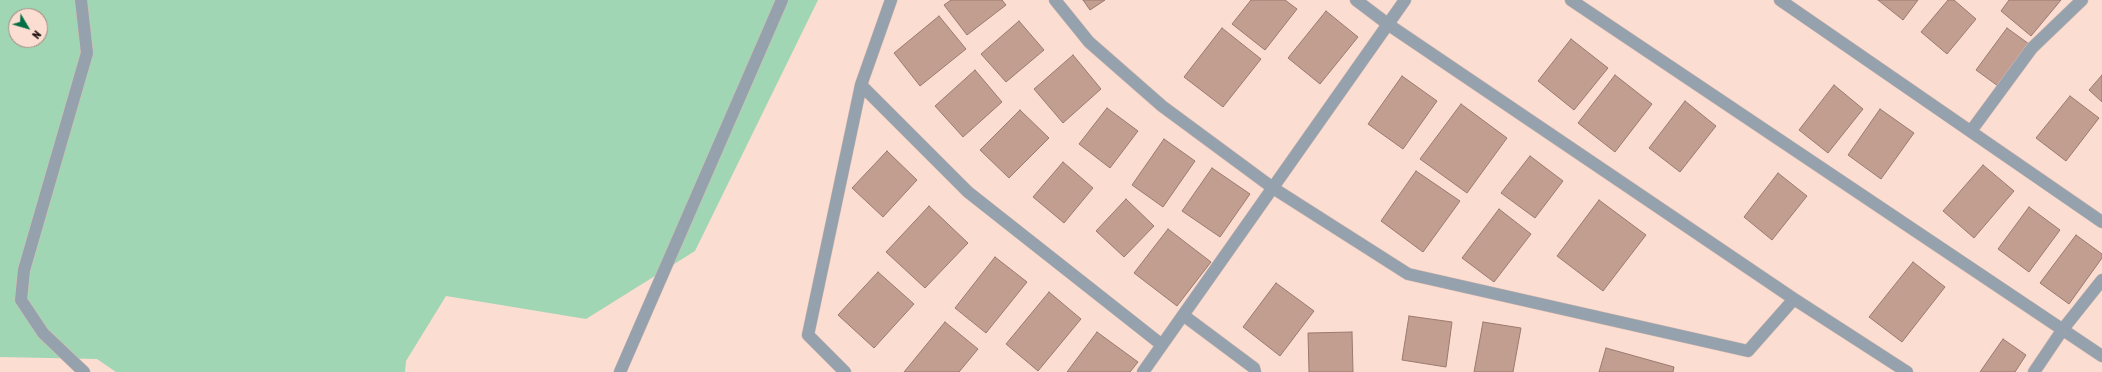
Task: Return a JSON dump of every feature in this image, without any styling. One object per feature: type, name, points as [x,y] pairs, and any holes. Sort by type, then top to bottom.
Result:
[{"type":"street","points":[[81,0],[87,53],[24,270],[22,300],[44,333],[84,372]]},
{"type":"street","points":[[620,372],[782,0]]},
{"type":"street","points":[[845,372],[808,335],[861,85],[891,0]]},
{"type":"street","points":[[1055,0],[1089,42],[1162,106],[1273,188],[1408,274],[1748,351],[1794,299]]},
{"type":"street","points":[[1356,0],[1389,25],[1794,299],[1908,372]]},
{"type":"street","points":[[1143,372],[1389,25],[1405,0]]},
{"type":"street","points":[[1571,0],[2064,329],[2102,356]]},
{"type":"street","points":[[1780,0],[2102,222]]},
{"type":"street","points":[[1971,131],[2032,48],[2082,0]]},
{"type":"street","points":[[861,85],[968,192],[1162,345]]},
{"type":"street","points":[[2034,372],[2064,329],[2102,280]]},
{"type":"street","points":[[1183,315],[1254,368],[1255,372]]},
{"type":"green space","points":[[0,0],[818,0],[695,251],[586,319],[446,296],[406,361],[405,372],[116,372],[97,359],[0,357]]},
{"type":"building","points":[[951,0],[1002,0],[1006,5],[967,35],[944,5]]},
{"type":"building","points":[[1083,0],[1105,0],[1090,10]]},
{"type":"building","points":[[1251,0],[1285,0],[1297,9],[1265,50],[1232,24]]},
{"type":"building","points":[[1878,0],[1918,0],[1903,20]]},
{"type":"building","points":[[1948,0],[1954,0],[1976,19],[1947,54],[1921,32]]},
{"type":"building","points":[[2009,0],[2061,0],[2031,36],[2001,11]]},
{"type":"building","points":[[1326,11],[1358,37],[1320,84],[1288,58]]},
{"type":"building","points":[[939,16],[966,49],[920,86],[894,53]]},
{"type":"building","points":[[1019,21],[1044,50],[1006,82],[981,54]]},
{"type":"building","points":[[1222,28],[1261,59],[1223,107],[1184,77]]},
{"type":"building","points":[[2007,28],[2029,44],[1998,86],[1976,70]]},
{"type":"building","points":[[1571,39],[1608,68],[1574,110],[1538,81]]},
{"type":"building","points":[[1073,55],[1101,89],[1063,123],[1034,89]]},
{"type":"building","points":[[975,70],[1002,102],[963,137],[935,106]]},
{"type":"building","points":[[1615,75],[1652,104],[1615,152],[1578,123]]},
{"type":"building","points":[[2102,75],[2102,102],[2089,90]]},
{"type":"building","points":[[1402,76],[1437,101],[1403,149],[1368,124]]},
{"type":"building","points":[[1834,85],[1863,109],[1828,153],[1799,130]]},
{"type":"building","points":[[2070,96],[2099,118],[2066,161],[2036,138]]},
{"type":"building","points":[[1685,101],[1716,126],[1680,172],[1649,148]]},
{"type":"building","points":[[1461,104],[1507,138],[1467,193],[1420,159]]},
{"type":"building","points":[[1107,108],[1138,131],[1110,168],[1079,144]]},
{"type":"building","points":[[1880,109],[1914,133],[1881,179],[1848,155]]},
{"type":"building","points":[[1020,110],[1049,138],[1009,178],[980,150]]},
{"type":"building","points":[[1164,139],[1195,161],[1163,207],[1132,185]]},
{"type":"building","points":[[887,151],[917,180],[883,217],[852,188]]},
{"type":"building","points":[[1530,156],[1563,181],[1535,218],[1501,193]]},
{"type":"building","points":[[1063,162],[1093,188],[1064,223],[1033,197]]},
{"type":"building","points":[[1983,165],[2014,191],[1974,238],[1943,211]]},
{"type":"building","points":[[1212,168],[1250,194],[1220,237],[1182,211]]},
{"type":"building","points":[[1416,171],[1460,201],[1423,252],[1381,221]]},
{"type":"building","points":[[1778,173],[1807,196],[1772,240],[1744,217]]},
{"type":"building","points":[[1126,199],[1154,226],[1124,257],[1096,231]]},
{"type":"building","points":[[1599,200],[1646,235],[1603,291],[1557,256]]},
{"type":"building","points":[[929,206],[968,243],[925,288],[886,252]]},
{"type":"building","points":[[2029,207],[2060,230],[2029,272],[1998,249]]},
{"type":"building","points":[[1499,209],[1531,234],[1494,282],[1462,258]]},
{"type":"building","points":[[1168,229],[1211,262],[1177,306],[1134,273]]},
{"type":"building","points":[[2076,235],[2102,254],[2102,258],[2069,304],[2040,283]]},
{"type":"building","points":[[995,257],[1027,282],[986,333],[955,308]]},
{"type":"building","points":[[1913,262],[1945,287],[1902,342],[1869,317]]},
{"type":"building","points":[[878,272],[914,304],[874,348],[838,315]]},
{"type":"building","points":[[1276,283],[1314,311],[1280,356],[1243,327]]},
{"type":"building","points":[[1049,292],[1081,319],[1038,371],[1006,344]]},
{"type":"building","points":[[1409,316],[1452,322],[1446,367],[1402,360]]},
{"type":"building","points":[[945,322],[978,349],[959,372],[904,372]]},
{"type":"building","points":[[1483,322],[1521,328],[1513,372],[1474,372]]},
{"type":"building","points":[[1097,332],[1138,362],[1130,372],[1067,372]]},
{"type":"building","points":[[1352,332],[1353,372],[1309,372],[1308,333]]},
{"type":"building","points":[[2003,339],[2026,355],[2015,372],[1980,372]]},
{"type":"building","points":[[1606,348],[1674,367],[1673,372],[1599,372]]}]
